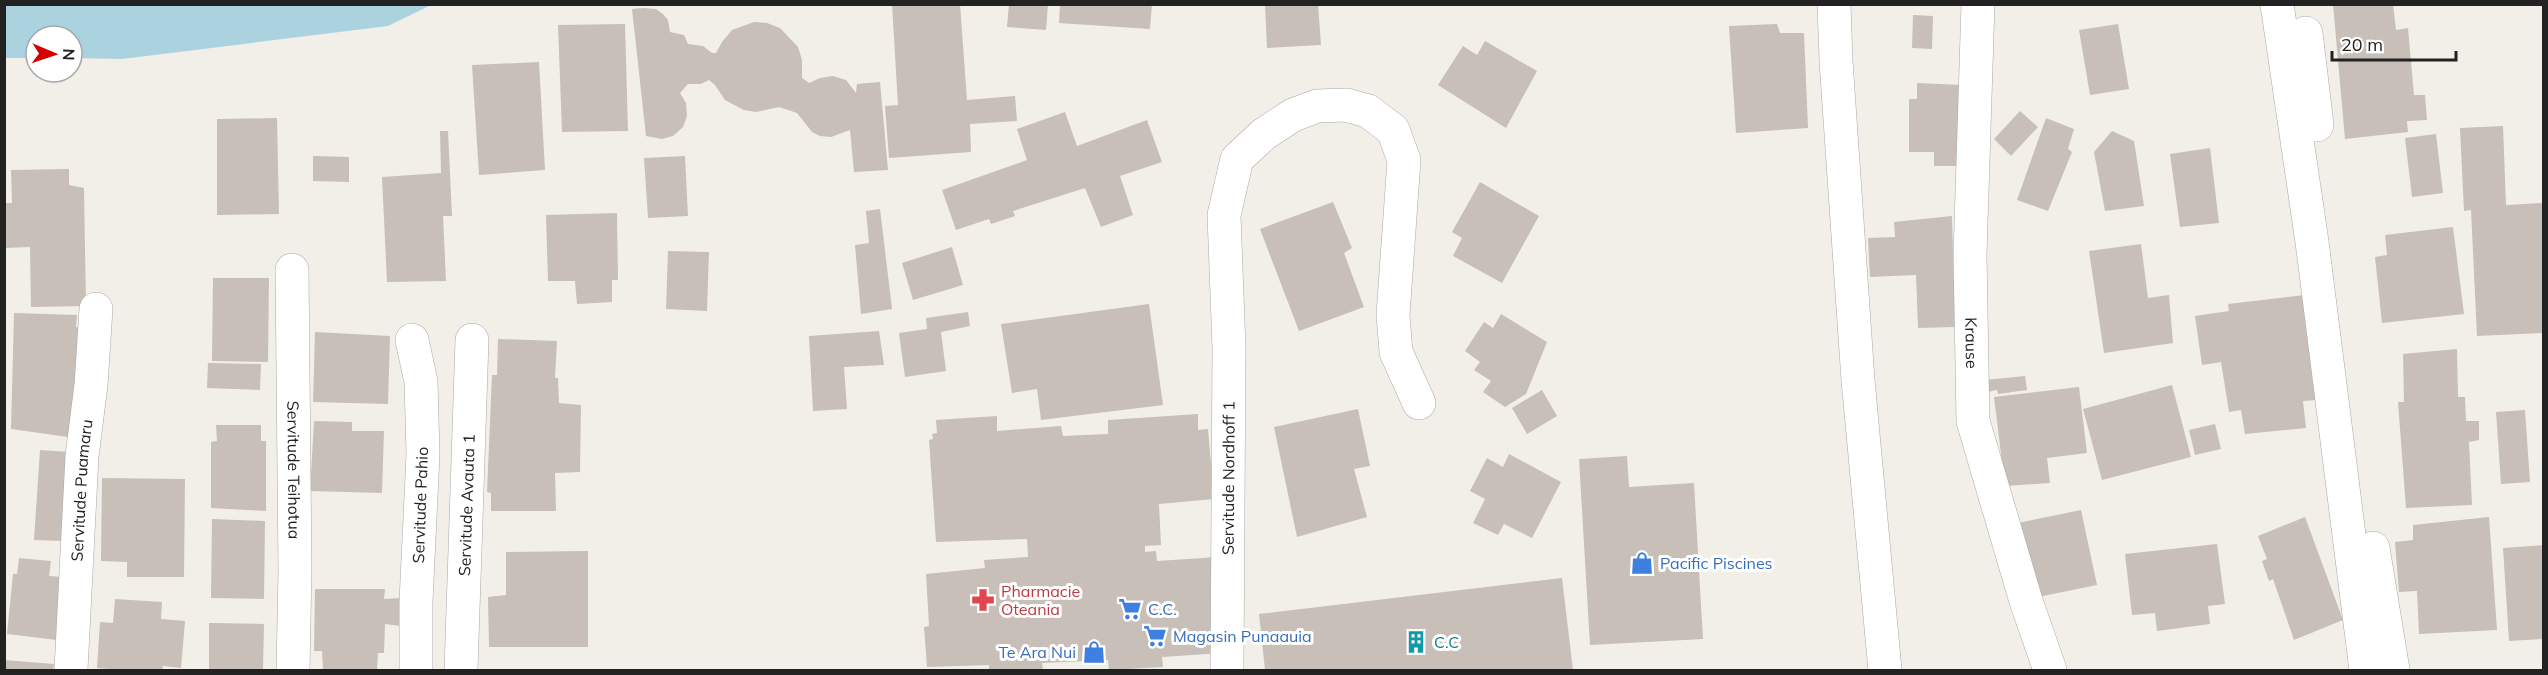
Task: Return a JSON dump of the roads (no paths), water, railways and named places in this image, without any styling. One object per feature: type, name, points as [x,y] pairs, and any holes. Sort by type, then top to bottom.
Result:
[{"type":"street","points":[[1834,4],[1858,380],[1885,670]]},
{"type":"street","name":"Krause","points":[[1978,4],[1970,255],[1973,422],[2020,580],[2050,670]]},
{"type":"street","points":[[2277,4],[2312,242],[2366,670]]},
{"type":"street","points":[[2306,33],[2326,213],[2355,396],[2376,578],[2393,670]]},
{"type":"street","name":"Servitude Nordhoff 1","points":[[1227,670],[1229,348],[1224,215],[1237,159],[1264,134],[1293,115],[1317,106],[1346,105],[1368,111],[1393,130],[1404,160],[1392,315],[1396,352],[1419,403]]},
{"type":"street","name":"Servitude Teihotua","points":[[292,270],[294,670]]},
{"type":"street","name":"Servitude Puamaru","points":[[71,670],[82,456],[91,385],[96,309]]},
{"type":"street","name":"Servitude Pahio","points":[[412,340],[421,382],[423,454],[416,602],[416,670]]},
{"type":"street","name":"Servitude Avauta 1","points":[[460,670],[472,340]]},
{"type":"water","points":[[5,4],[431,4],[388,26],[122,59],[84,58],[84,24],[24,24],[24,58],[5,58]]},
{"type":"place","name":"Pacific Piscines","points":[[1642,563]]},
{"type":"place","name":"Pharmacie Oteania","points":[[983,600]]},
{"type":"place","name":"C.C.","points":[[1130,609]]},
{"type":"place","name":"Magasin Punaauia","points":[[1155,636]]},
{"type":"place","name":"C.C","points":[[1416,642]]},
{"type":"place","name":"Te Ara Nui","points":[[1094,652]]}]
